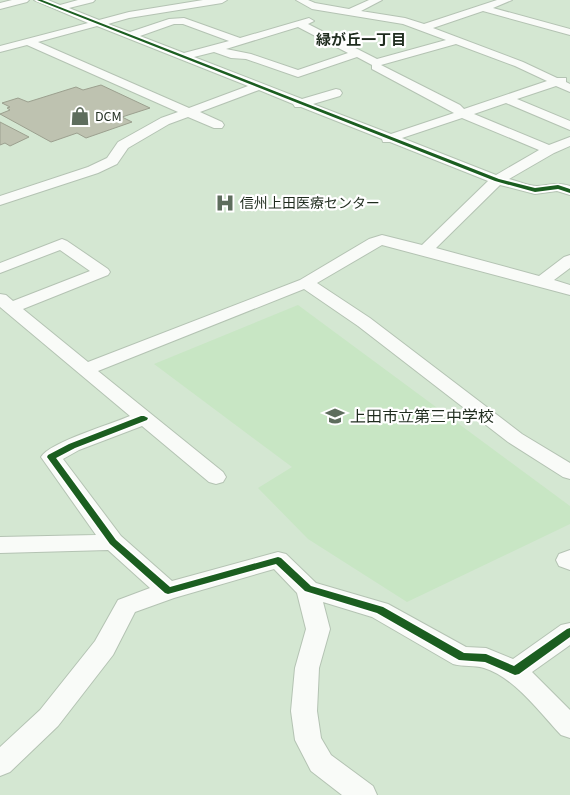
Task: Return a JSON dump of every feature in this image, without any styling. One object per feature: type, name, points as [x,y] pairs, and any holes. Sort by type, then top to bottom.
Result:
[{"type":"street","points":[[0,6],[24,0]]},
{"type":"street","points":[[39,0],[299,104],[497,180],[535,190],[558,187],[570,191]]},
{"type":"street","points":[[58,8],[90,0]]},
{"type":"street","points":[[171,0],[187,5]]},
{"type":"street","points":[[0,49],[129,15],[151,14],[187,5],[222,0]]},
{"type":"street","points":[[301,0],[312,6],[405,21],[519,64],[570,88]]},
{"type":"street","points":[[181,57],[240,42],[377,0]]},
{"type":"street","points":[[423,28],[507,0]]},
{"type":"street","points":[[483,8],[570,32]]},
{"type":"street","points":[[129,36],[172,21],[184,21],[240,42]]},
{"type":"street","points":[[299,24],[376,63],[457,40]]},
{"type":"street","points":[[557,28],[570,24]]},
{"type":"street","points":[[28,42],[218,125]]},
{"type":"street","points":[[215,49],[230,55],[253,58],[298,74],[358,53]]},
{"type":"street","points":[[376,67],[456,108],[461,113],[549,150]]},
{"type":"street","points":[[388,138],[570,77]]},
{"type":"street","points":[[0,201],[93,170],[112,161],[123,146],[150,129],[186,112],[257,87]]},
{"type":"street","points":[[299,104],[336,93]]},
{"type":"street","points":[[506,99],[570,126]]},
{"type":"street","points":[[425,250],[497,180],[549,150],[570,141]]},
{"type":"street","points":[[86,369],[306,283],[374,242],[382,240],[543,281],[570,290]]},
{"type":"street","points":[[0,268],[62,244],[102,272],[6,304]]},
{"type":"street","points":[[543,281],[570,260]]},
{"type":"street","points":[[306,283],[364,322],[514,438],[570,472]]},
{"type":"street","points":[[6,304],[216,477]]},
{"type":"street","points":[[144,418],[72,446],[50,457],[113,542],[168,591]]},
{"type":"street","points":[[0,545],[113,542]]},
{"type":"street","points":[[570,558],[567,560],[570,562]]},
{"type":"street","points":[[0,764],[55,710],[104,648],[126,606],[168,591],[278,560],[308,590],[380,610],[462,657],[486,658],[515,671],[570,727]]},
{"type":"street","points":[[308,590],[318,629],[307,668],[304,711],[308,740],[321,763],[364,795]]},
{"type":"street","points":[[515,671],[570,632]]},
{"type":"shaded area","name":"上田市立第三中学校","points":[[298,305],[570,506],[570,524],[407,602],[308,539],[258,488],[292,467],[154,364]]},
{"type":"building","points":[[101,85],[150,108],[122,117],[132,122],[86,138],[77,133],[51,142],[0,114],[10,110],[7,108],[10,107],[2,103],[18,98],[28,102],[76,87],[83,90]]},
{"type":"building","points":[[0,122],[29,137],[10,146],[5,143],[0,145]]},
{"type":"cycle path","points":[[39,0],[497,180],[535,190],[558,187],[570,191]]},
{"type":"cycle path","points":[[144,418],[72,446],[51,457],[113,542],[168,591],[278,560],[308,589],[380,610],[462,657],[486,658],[515,671],[570,632]]},
{"type":"place","name":"DCM","points":[[80,116]]},
{"type":"place","name":"信州上田医療センター","points":[[225,203]]},
{"type":"place","name":"上田市立第三中学校","points":[[335,416]]},
{"type":"district","name":"緑が丘一丁目","points":[[361,40]]}]
